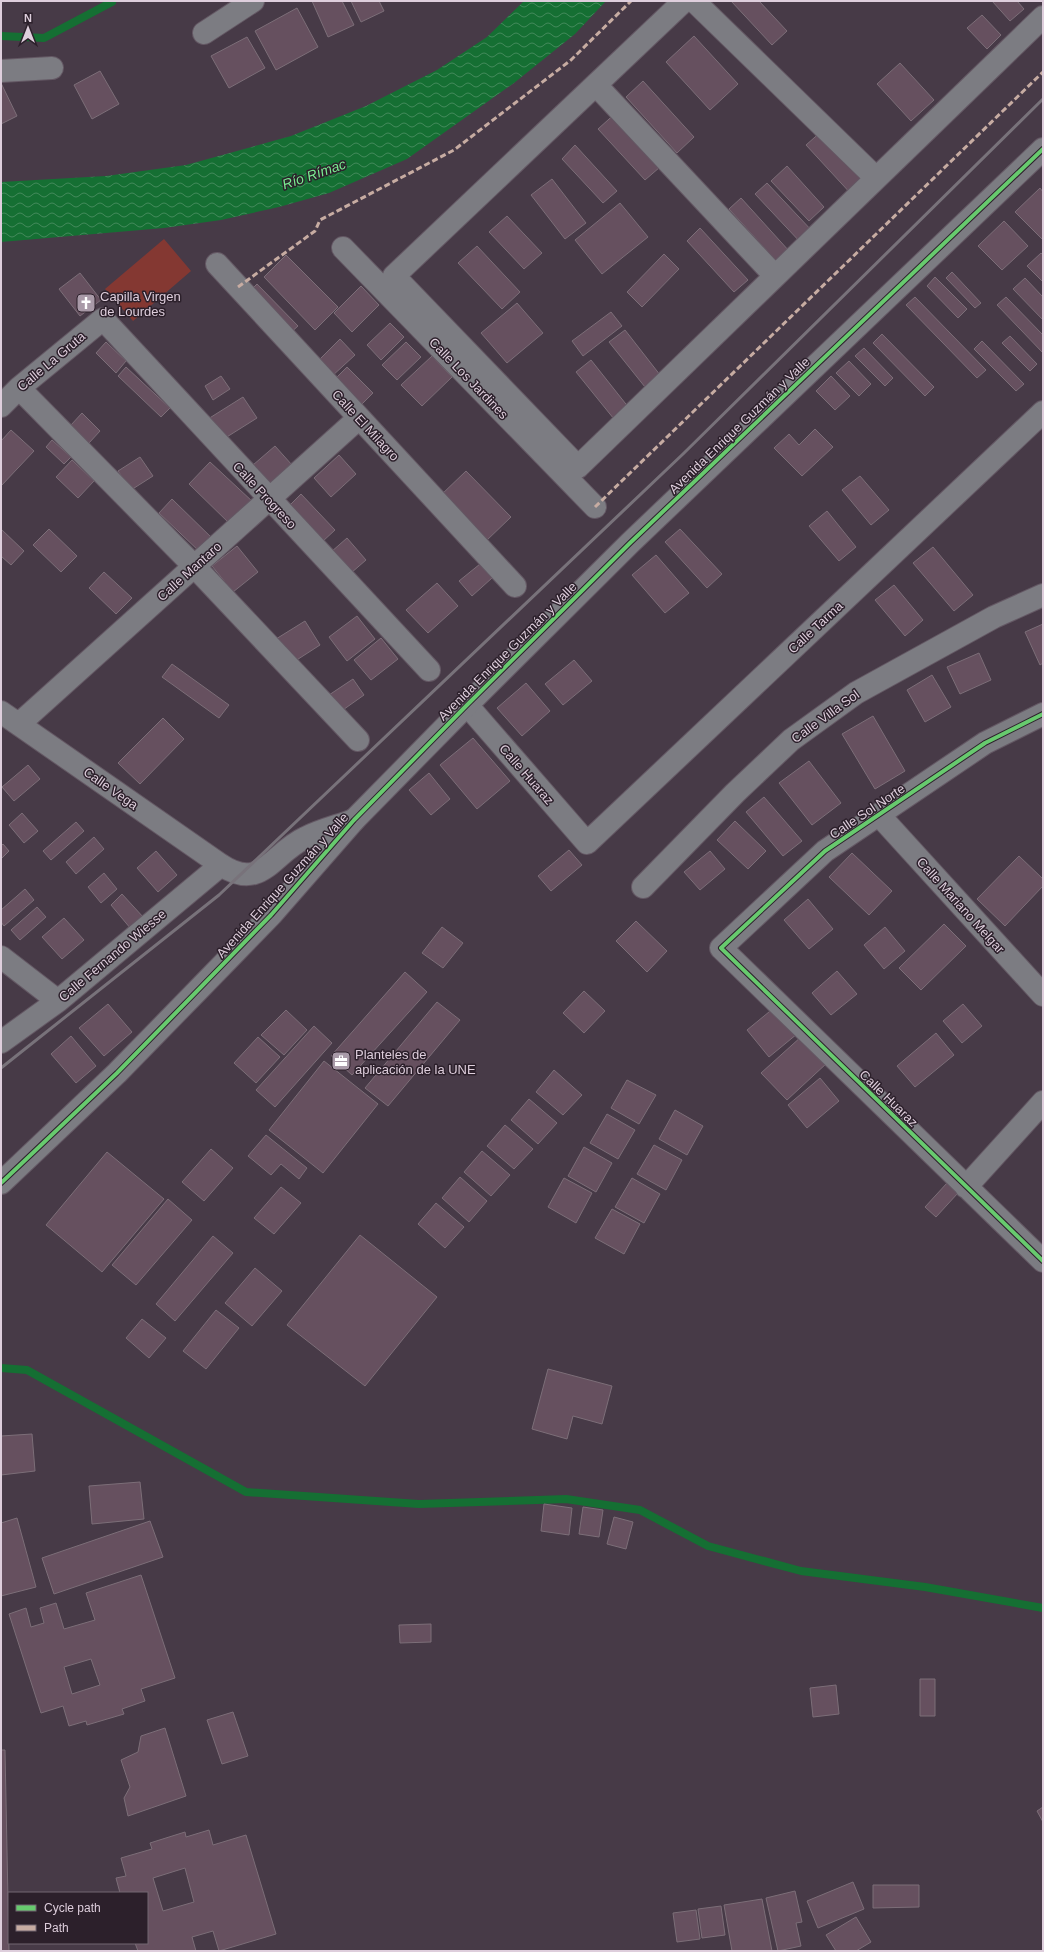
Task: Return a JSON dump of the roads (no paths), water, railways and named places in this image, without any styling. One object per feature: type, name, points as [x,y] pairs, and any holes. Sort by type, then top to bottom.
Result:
[{"type":"street","points":[[204,33],[253,1]]},
{"type":"street","points":[[684,1],[394,276],[578,467],[1043,17]]},
{"type":"street","points":[[694,1],[876,178]]},
{"type":"street","points":[[1,71],[52,68]]},
{"type":"street","points":[[596,84],[775,276]]},
{"type":"street","name":"Avenida Enrique Guzmán y Valle","points":[[1,1182],[117,1073],[271,915],[354,820],[466,705],[630,543],[1043,149]]},
{"type":"street","name":"Calle Los Jardines","points":[[343,248],[595,507]]},
{"type":"street","name":"Calle El Milagro","points":[[217,264],[515,586]]},
{"type":"street","name":"Calle La Gruta","points":[[1,406],[19,388],[103,319]]},
{"type":"street","name":"Calle Progreso","points":[[103,319],[429,670]]},
{"type":"street","points":[[19,388],[194,566],[358,740]]},
{"type":"street","name":"Calle Tarma","points":[[587,843],[1043,412]]},
{"type":"street","name":"Calle Mantaro","points":[[10,718],[194,566],[359,418]]},
{"type":"street","name":"Calle Villa Sol","points":[[643,887],[735,793],[791,740],[844,701],[994,616],[1043,595]]},
{"type":"street","name":"Calle Huaraz","points":[[466,705],[587,843]]},
{"type":"street","name":"Calle Sol Norte","points":[[721,948],[825,851],[879,816],[985,743],[1043,714]]},
{"type":"street","name":"Calle Vega","points":[[10,718],[221,865],[239,874],[256,874],[304,838],[354,820]]},
{"type":"street","name":"Calle Mariano Melgar","points":[[879,816],[1043,995]]},
{"type":"street","name":"Calle Fernando Wiesse","points":[[1,1042],[58,1001],[221,865]]},
{"type":"street","name":"Calle Huaraz","points":[[721,948],[966,1188],[1043,1261]]},
{"type":"street","points":[[1,957],[58,1001]]},
{"type":"street","points":[[966,1188],[1043,1102]]},
{"type":"water","name":"Río Rímac","points":[[524,1],[606,1],[575,34],[514,83],[407,159],[329,193],[279,207],[221,220],[164,228],[1,242],[1,182],[106,176],[186,165],[291,136],[366,106],[437,70],[487,37]]},
{"type":"waterway","points":[[1,36],[44,38],[112,2]]},
{"type":"waterway","points":[[1,1368],[27,1370],[246,1492],[419,1504],[566,1499],[640,1510],[708,1546],[801,1571],[925,1587],[1043,1608]]},
{"type":"railway","points":[[1,1068],[219,895],[683,454],[1043,99]]},
{"type":"place","name":"Capilla Virgen de Lourdes","points":[[86,303]]},
{"type":"place","name":"Planteles de aplicación de la UNE","points":[[341,1061]]}]
